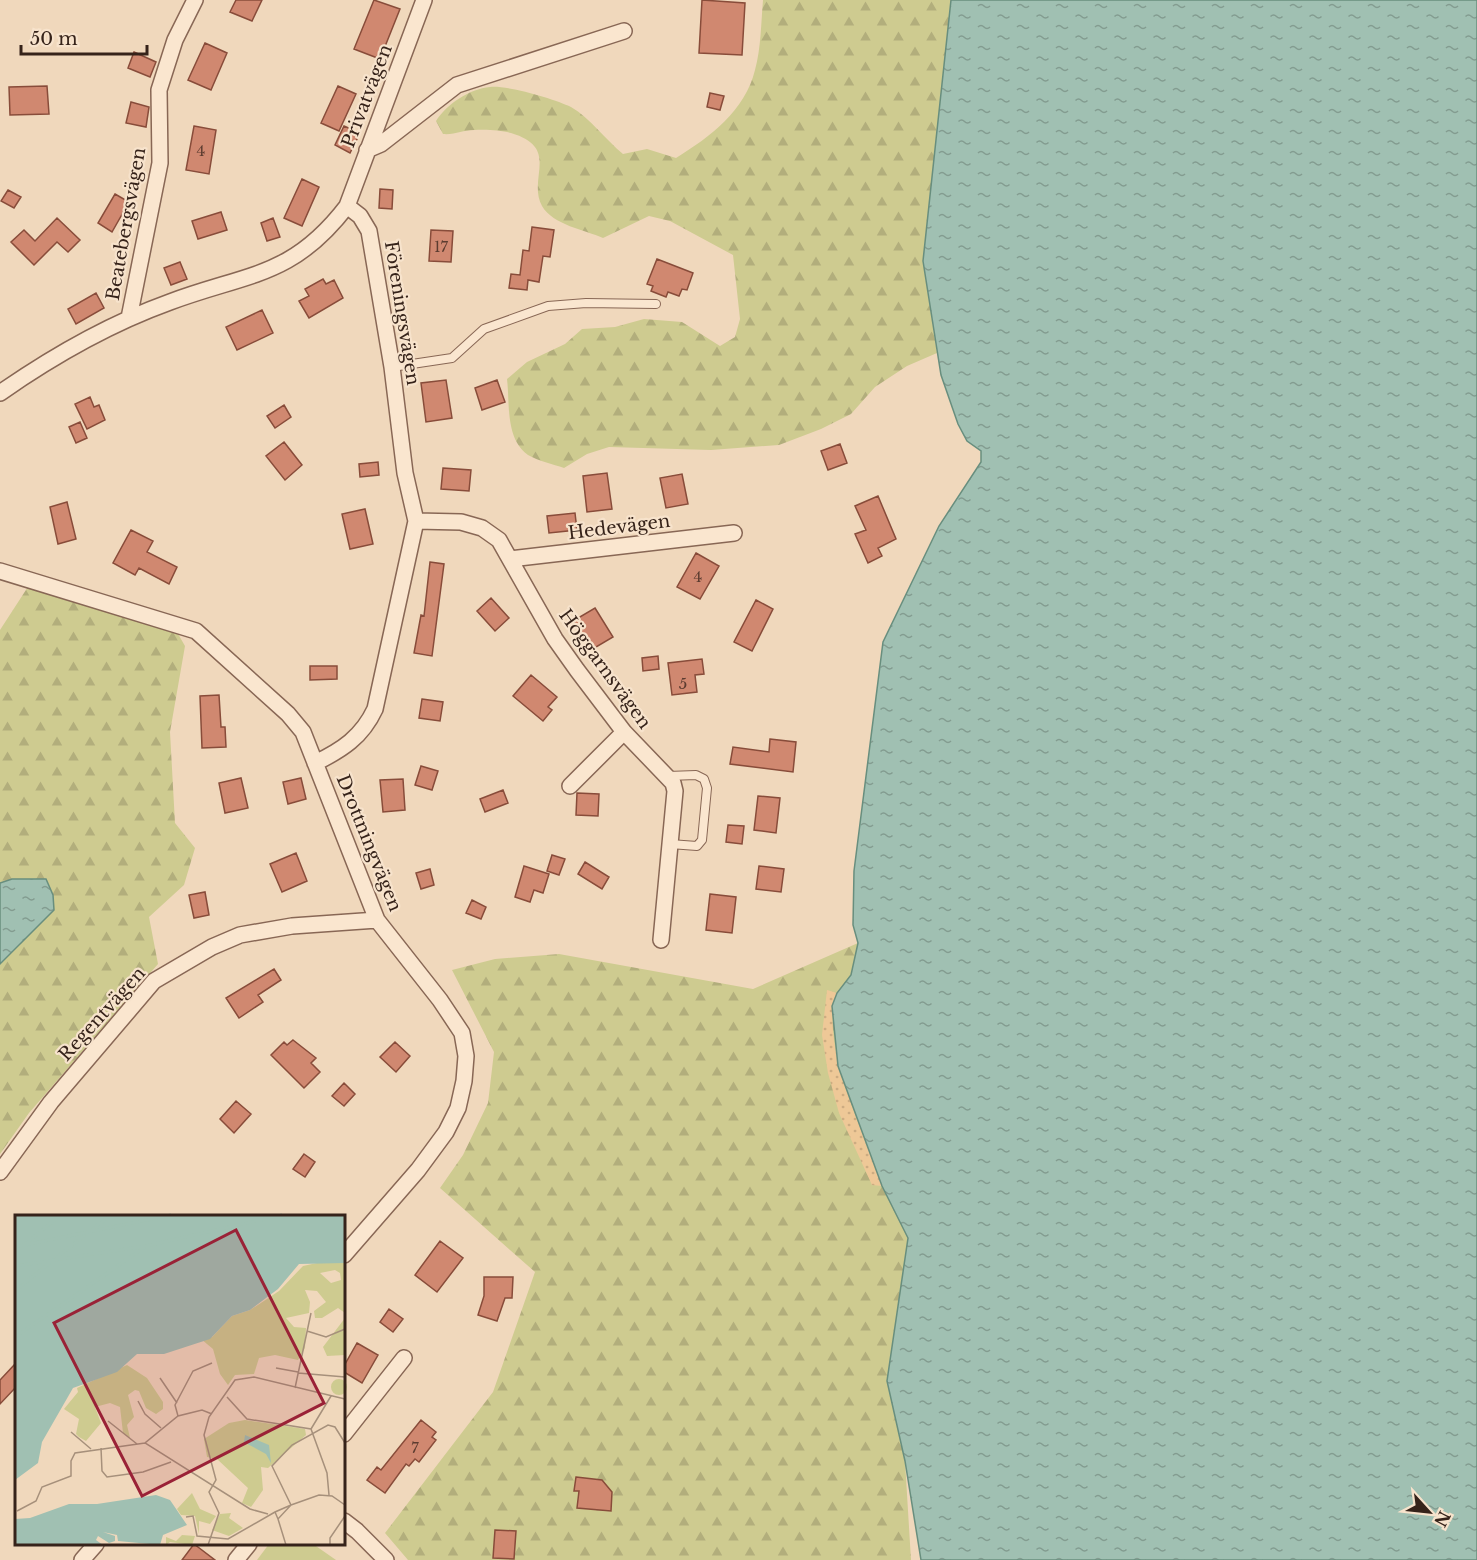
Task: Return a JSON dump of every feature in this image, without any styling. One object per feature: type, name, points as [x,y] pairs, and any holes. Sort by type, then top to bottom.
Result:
[{"type":"street","name":"Beatebergsvägen","points":[[129,318],[160,163],[159,90],[175,40],[195,0]]},
{"type":"street","name":"Privatvägen","points":[[347,206],[424,0]]},
{"type":"street","points":[[367,150],[381,144],[457,85],[624,31]]},
{"type":"street","points":[[0,393],[46,361],[129,318],[171,301],[229,285],[288,262],[328,231],[347,206]]},
{"type":"street","name":"Föreningsvägen","points":[[315,763],[350,743],[366,728],[375,709],[416,520],[405,473],[392,367],[369,231],[360,216],[347,206]]},
{"type":"street","name":"Höggarnsvägen","points":[[416,520],[461,522],[482,528],[499,540],[555,639],[624,732],[668,776]]},
{"type":"street","name":"Hedevägen","points":[[510,559],[734,533]]},
{"type":"street","name":"Drottningvägen","points":[[0,571],[196,631],[288,714],[303,732],[377,920],[433,990],[462,1033],[466,1056],[464,1081],[458,1108],[446,1132],[418,1170],[345,1254]]},
{"type":"street","points":[[570,786],[624,732]]},
{"type":"street","points":[[661,940],[675,791],[668,776]]},
{"type":"street","name":"Regentvägen","points":[[0,1172],[51,1102],[154,981],[212,947],[240,935],[325,923],[377,920]]},
{"type":"street","points":[[345,1433],[404,1358]]},
{"type":"street","points":[[345,1522],[357,1530],[386,1560]]},
{"type":"street","points":[[82,1560],[95,1545]]},
{"type":"street","points":[[236,1560],[248,1545]]},
{"type":"lane","points":[[392,367],[452,358],[484,328],[548,306],[586,303],[656,304]]},
{"type":"lane","points":[[668,776],[696,776],[704,779],[707,788],[702,840],[697,846],[670,844]]},
{"type":"green space","points":[[763,0],[951,0],[923,261],[937,353],[907,366],[875,387],[851,414],[821,429],[779,445],[711,450],[609,447],[587,454],[564,468],[528,455],[515,440],[512,430],[507,379],[527,362],[565,344],[582,329],[615,327],[644,319],[682,322],[720,346],[735,337],[740,319],[733,255],[670,221],[649,216],[603,238],[561,222],[547,213],[542,206],[538,195],[539,155],[535,147],[526,139],[511,133],[493,130],[470,130],[443,134],[436,121],[452,103],[467,94],[482,88],[508,88],[571,107],[585,117],[623,154],[647,149],[676,158],[713,132],[735,110],[743,98],[750,85],[757,62]]},
{"type":"green space","points":[[35,576],[170,620],[185,646],[170,732],[175,823],[195,848],[184,885],[149,917],[158,964],[29,1113],[0,1154],[0,630]]},
{"type":"green space","points":[[858,943],[851,975],[837,993],[872,1152],[882,1186],[908,1238],[887,1381],[905,1461],[911,1560],[408,1560],[385,1533],[493,1392],[535,1272],[440,1188],[463,1155],[488,1103],[494,1052],[452,970],[495,959],[559,954],[753,989]]},
{"type":"green space","points":[[268,1545],[314,1545],[336,1560],[257,1560]]},
{"type":"sand","points":[[827,990],[837,993],[833,1015],[834,1039],[839,1064],[846,1090],[882,1186],[872,1185],[839,1113],[828,1073],[822,1035]]},
{"type":"water","points":[[951,0],[1477,0],[1477,1560],[921,1560],[905,1461],[887,1381],[908,1238],[882,1186],[838,1066],[832,1006],[837,993],[851,975],[858,943],[853,925],[854,871],[883,642],[939,526],[981,462],[981,451],[967,441],[958,424],[941,375],[923,261]]},
{"type":"water","points":[[12,879],[46,879],[53,895],[54,910],[0,964],[0,883]]},
{"type":"building","points":[[236,0],[262,0],[252,21],[230,12]]},
{"type":"building","points":[[374,0],[400,9],[380,59],[354,49]]},
{"type":"building","points":[[702,0],[745,3],[742,55],[699,53]]},
{"type":"building","points":[[205,43],[227,53],[211,90],[188,80]]},
{"type":"building","points":[[134,52],[156,62],[150,77],[128,68]]},
{"type":"building","points":[[47,86],[49,114],[10,115],[9,87]]},
{"type":"building","points":[[338,86],[356,94],[339,131],[321,123]]},
{"type":"building","points":[[710,93],[724,96],[720,110],[707,107]]},
{"type":"building","points":[[131,102],[149,107],[146,127],[126,123]]},
{"type":"building","points":[[194,126],[216,130],[209,174],[186,170]]},
{"type":"building","points":[[344,126],[360,133],[350,153],[335,145]]},
{"type":"building","points":[[302,179],[319,187],[302,226],[284,218]]},
{"type":"building","points":[[380,189],[393,190],[392,209],[379,208]]},
{"type":"building","points":[[8,190],[21,197],[14,208],[1,201]]},
{"type":"building","points":[[115,194],[129,202],[112,232],[98,223]]},
{"type":"building","points":[[221,212],[227,230],[198,239],[192,221]]},
{"type":"building","points":[[57,218],[80,240],[68,252],[57,242],[34,265],[11,242],[24,230],[35,241]]},
{"type":"building","points":[[273,218],[280,237],[267,241],[261,223]]},
{"type":"building","points":[[532,227],[554,230],[550,257],[543,256],[539,282],[528,280],[527,290],[509,288],[511,274],[520,275],[523,250],[529,251]]},
{"type":"building","points":[[431,230],[453,231],[451,262],[429,261]]},
{"type":"building","points":[[657,259],[693,273],[687,290],[682,289],[679,296],[668,292],[666,297],[651,291],[653,286],[647,284]]},
{"type":"building","points":[[180,262],[187,279],[171,285],[164,268]]},
{"type":"building","points":[[323,279],[326,284],[334,280],[343,298],[309,318],[299,301],[309,296],[305,289]]},
{"type":"building","points":[[96,293],[104,308],[76,324],[68,309]]},
{"type":"building","points":[[262,310],[273,333],[237,350],[226,327]]},
{"type":"building","points":[[446,380],[452,418],[426,422],[421,383]]},
{"type":"building","points":[[497,380],[505,402],[482,410],[475,388]]},
{"type":"building","points":[[90,397],[94,407],[99,405],[105,420],[87,429],[75,404]]},
{"type":"building","points":[[284,405],[291,417],[275,428],[267,416]]},
{"type":"building","points":[[80,422],[87,438],[76,443],[69,427]]},
{"type":"building","points":[[284,442],[302,465],[285,480],[266,456]]},
{"type":"building","points":[[840,444],[847,463],[828,470],[821,451]]},
{"type":"building","points":[[378,462],[379,475],[360,477],[359,464]]},
{"type":"building","points":[[443,468],[471,470],[469,491],[441,489]]},
{"type":"building","points":[[607,473],[612,509],[587,512],[583,476]]},
{"type":"building","points":[[682,474],[688,504],[666,508],[660,478]]},
{"type":"building","points":[[878,496],[896,539],[878,548],[882,556],[868,563],[855,534],[866,530],[855,506]]},
{"type":"building","points":[[67,502],[76,539],[58,544],[50,507]]},
{"type":"building","points":[[365,509],[373,544],[350,549],[342,514]]},
{"type":"building","points":[[575,513],[577,530],[549,533],[547,516]]},
{"type":"building","points":[[131,530],[153,541],[147,552],[177,567],[169,584],[139,568],[135,575],[113,563]]},
{"type":"building","points":[[696,553],[719,566],[700,599],[677,587]]},
{"type":"building","points":[[430,562],[444,564],[432,656],[414,653],[421,615],[424,616]]},
{"type":"building","points":[[491,598],[509,618],[495,631],[477,611]]},
{"type":"building","points":[[756,600],[773,609],[752,651],[734,642]]},
{"type":"building","points":[[595,608],[613,637],[591,650],[573,621]]},
{"type":"building","points":[[658,656],[659,669],[643,671],[642,658]]},
{"type":"building","points":[[702,659],[704,674],[695,675],[697,692],[672,695],[668,663]]},
{"type":"building","points":[[310,666],[337,666],[337,679],[310,680]]},
{"type":"building","points":[[531,675],[557,697],[548,707],[552,710],[543,721],[513,696]]},
{"type":"building","points":[[219,695],[221,727],[225,727],[226,747],[202,748],[200,696]]},
{"type":"building","points":[[422,699],[443,702],[440,721],[419,718]]},
{"type":"building","points":[[770,739],[796,742],[793,772],[730,764],[733,747],[769,752]]},
{"type":"building","points":[[421,766],[438,771],[432,790],[415,785]]},
{"type":"building","points":[[241,778],[248,808],[225,813],[219,783]]},
{"type":"building","points":[[301,778],[306,799],[288,804],[283,782]]},
{"type":"building","points":[[403,779],[405,810],[383,812],[380,780]]},
{"type":"building","points":[[503,790],[508,803],[485,812],[480,799]]},
{"type":"building","points":[[577,793],[599,794],[598,816],[576,815]]},
{"type":"building","points":[[758,796],[780,798],[776,833],[754,830]]},
{"type":"building","points":[[728,825],[744,826],[742,844],[726,842]]},
{"type":"building","points":[[296,853],[307,881],[282,892],[270,864]]},
{"type":"building","points":[[552,855],[565,859],[559,875],[547,871]]},
{"type":"building","points":[[585,862],[609,877],[602,889],[578,874]]},
{"type":"building","points":[[524,866],[549,874],[543,893],[534,890],[530,902],[515,897]]},
{"type":"building","points":[[759,866],[784,869],[781,892],[756,889]]},
{"type":"building","points":[[430,869],[434,885],[421,889],[416,873]]},
{"type":"building","points":[[205,892],[209,915],[194,918],[189,895]]},
{"type":"building","points":[[710,894],[736,897],[732,933],[706,930]]},
{"type":"building","points":[[472,900],[486,907],[481,919],[466,913]]},
{"type":"building","points":[[274,969],[281,980],[258,995],[263,1002],[239,1018],[226,998]]},
{"type":"building","points":[[293,1040],[316,1058],[311,1063],[320,1072],[304,1088],[271,1055],[284,1042],[287,1045]]},
{"type":"building","points":[[395,1042],[410,1056],[396,1072],[380,1057]]},
{"type":"building","points":[[344,1083],[355,1094],[344,1106],[332,1096]]},
{"type":"building","points":[[236,1101],[251,1114],[234,1133],[220,1119]]},
{"type":"building","points":[[304,1154],[315,1162],[305,1177],[293,1169]]},
{"type":"building","points":[[440,1241],[463,1258],[437,1292],[415,1275]]},
{"type":"building","points":[[484,1277],[513,1277],[512,1298],[505,1298],[497,1321],[478,1315],[484,1296]]},
{"type":"building","points":[[389,1309],[403,1319],[393,1332],[380,1322]]},
{"type":"building","points":[[357,1343],[378,1355],[362,1383],[345,1373],[345,1364]]},
{"type":"building","points":[[15,1364],[15,1388],[0,1404],[0,1380]]},
{"type":"building","points":[[421,1420],[436,1432],[432,1437],[436,1440],[419,1462],[415,1459],[409,1466],[406,1464],[385,1493],[367,1480],[377,1467],[381,1470]]},
{"type":"building","points":[[576,1477],[602,1480],[612,1492],[611,1511],[577,1508],[579,1491],[574,1491]]},
{"type":"building","points":[[495,1530],[516,1531],[514,1559],[493,1558]]},
{"type":"building","points":[[195,1545],[215,1560],[182,1560]]}]
